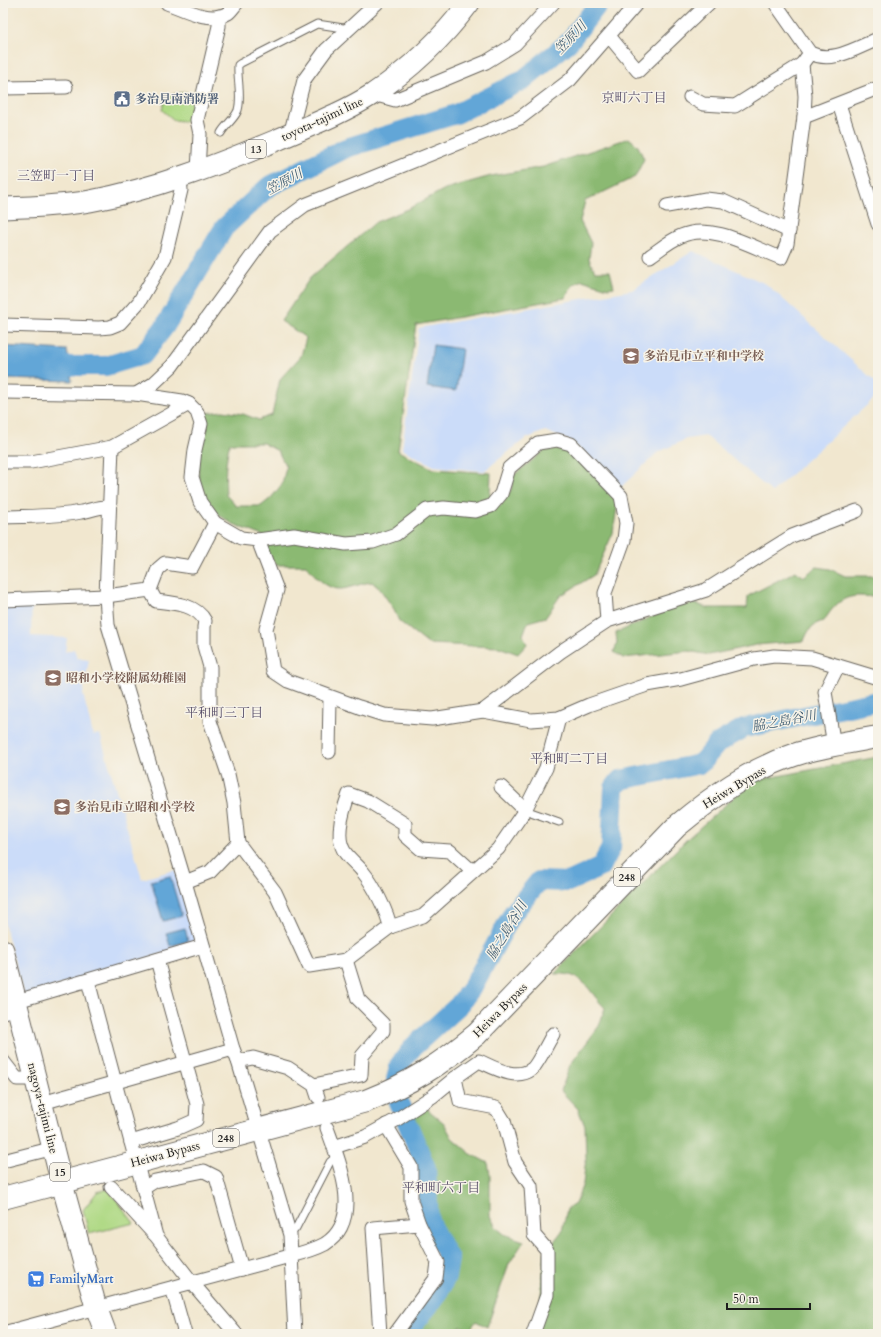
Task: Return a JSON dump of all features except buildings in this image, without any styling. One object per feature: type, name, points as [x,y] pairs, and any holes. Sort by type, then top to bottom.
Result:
[{"type":"highway","name":"Heiwa Bypass","points":[[62,1184],[134,1152],[258,1130],[366,1100],[414,1079],[446,1060],[477,1034],[677,826],[731,786],[759,770],[794,755],[834,745],[878,737]]},
{"type":"highway","name":"248","points":[[3,1198],[62,1184]]},
{"type":"main road","name":"toyota-tajimi line","points":[[3,208],[90,201],[127,193],[189,174],[290,135],[348,108],[373,94],[403,71],[438,39],[469,3]]},
{"type":"main road","name":"nagoya-tajimi line","points":[[3,950],[13,1007],[36,1079],[62,1184],[96,1307],[106,1334]]},
{"type":"street","points":[[167,3],[205,17],[219,16],[228,12],[236,3]]},
{"type":"street","points":[[290,135],[304,80],[326,50],[378,3]]},
{"type":"street","points":[[373,94],[395,100],[486,62],[515,44],[553,3]]},
{"type":"street","points":[[136,394],[153,384],[172,366],[270,231],[305,205],[520,118],[570,80],[637,3]]},
{"type":"street","points":[[609,36],[638,71],[709,3]]},
{"type":"street","points":[[775,3],[810,52],[818,57],[833,57],[878,39]]},
{"type":"street","points":[[3,325],[99,328],[110,327],[120,323],[139,302],[165,256],[181,190],[189,174],[200,134],[197,120],[219,26],[219,16]]},
{"type":"street","points":[[690,97],[703,104],[735,106],[802,64],[810,52]]},
{"type":"street","points":[[650,256],[681,236],[698,231],[719,233],[780,258],[787,244],[804,117],[805,96],[802,64]]},
{"type":"street","points":[[3,88],[66,87]]},
{"type":"street","points":[[804,117],[878,88]]},
{"type":"street","points":[[839,104],[878,224]]},
{"type":"street","points":[[667,206],[706,199],[723,201],[789,231]]},
{"type":"street","points":[[3,392],[136,394],[182,401],[189,404],[198,412],[201,424],[195,450],[192,476],[200,502],[215,523],[241,538],[258,540],[294,535],[346,544],[372,542],[396,534],[427,510],[444,508],[475,511],[491,506],[501,494],[509,468],[538,443],[557,440],[571,444],[621,496],[626,523],[624,540],[605,593],[607,621]]},
{"type":"street","points":[[3,462],[31,462],[112,447],[189,404]]},
{"type":"street","points":[[112,447],[108,507],[106,596],[108,625],[235,1055],[290,1235],[295,1334]]},
{"type":"street","points":[[3,517],[56,515],[82,512],[102,506],[108,507]]},
{"type":"street","points":[[483,711],[560,652],[607,621],[706,590],[792,536],[857,511]]},
{"type":"street","points":[[215,523],[192,567],[165,563],[158,569],[150,590],[156,601],[189,606],[202,615],[206,621],[204,627],[204,646],[210,667],[210,721],[228,774],[234,803],[238,843],[275,892],[309,966],[346,960],[390,927],[423,916],[498,849],[525,810],[546,768],[559,718]]},
{"type":"street","points":[[258,540],[277,590],[266,629],[273,671],[288,680],[330,698],[384,715],[432,719],[483,711],[531,720],[559,718],[589,705],[647,685],[681,679],[754,659],[774,656],[812,658],[878,678]]},
{"type":"street","points":[[3,600],[106,596],[150,590]]},
{"type":"street","points":[[834,745],[825,692],[838,666]]},
{"type":"street","points":[[329,752],[330,698]]},
{"type":"street","points":[[501,788],[525,810]]},
{"type":"street","points":[[390,927],[388,917],[363,872],[344,850],[341,835],[342,820],[349,794],[368,801],[405,824],[405,835],[421,849],[450,851],[472,871]]},
{"type":"street","points":[[185,882],[210,872],[238,843]]},
{"type":"street","points":[[13,1007],[88,981],[203,946]]},
{"type":"street","points":[[134,1152],[196,1120],[197,1104],[157,960]]},
{"type":"street","points":[[42,1103],[186,1064],[235,1055],[253,1058],[288,1068],[316,1091],[361,1075],[362,1056],[383,1031],[383,1024],[358,999],[346,960]]},
{"type":"street","points":[[88,981],[156,1236]]},
{"type":"street","points":[[335,1152],[365,1137],[410,1111],[433,1096],[479,1061],[501,1071],[520,1074],[533,1068],[553,1034]]},
{"type":"street","points":[[3,1062],[17,1079],[36,1079]]},
{"type":"street","points":[[455,1078],[460,1101],[496,1108],[504,1121],[515,1162],[531,1186],[534,1235],[547,1250],[547,1295],[534,1334]]},
{"type":"street","points":[[391,1122],[410,1167],[412,1201],[418,1224],[438,1262],[436,1278],[395,1334]]},
{"type":"street","points":[[3,1333],[290,1256],[313,1249],[325,1243],[335,1235],[345,1215],[347,1204],[335,1152],[327,1128]]},
{"type":"street","points":[[3,1161],[54,1148]]},
{"type":"street","points":[[144,1188],[155,1181],[204,1171],[216,1177],[242,1269]]},
{"type":"street","points":[[111,1187],[156,1236],[192,1282],[236,1334]]},
{"type":"street","points":[[380,1334],[374,1228],[418,1224]]},
{"type":"street","points":[[172,1288],[185,1334]]},
{"type":"lane","points":[[221,133],[238,110],[240,79],[238,65],[317,24],[350,28]]},
{"type":"lane","points":[[525,810],[558,822]]},
{"type":"lane","points":[[290,1235],[296,1228],[335,1152]]},
{"type":"shaded area","name":"多治見市立平和中学校","points":[[693,251],[766,284],[878,384],[878,395],[772,492],[706,436],[686,439],[657,453],[621,487],[572,442],[545,431],[525,439],[484,471],[434,466],[402,449],[419,328],[632,290]]},
{"type":"shaded area","name":"多治見市立昭和小学校","points":[[32,603],[31,636],[67,638],[65,652],[74,649],[77,658],[89,659],[83,694],[93,735],[100,734],[142,879],[175,870],[195,939],[191,945],[24,996],[3,918],[3,605]]},
{"type":"green space","points":[[185,92],[197,95],[190,122],[174,120],[162,110],[166,95]]},
{"type":"green space","points":[[629,138],[638,146],[644,159],[635,177],[585,201],[580,221],[591,243],[589,259],[595,271],[610,271],[614,287],[608,288],[582,280],[573,285],[565,298],[416,325],[398,451],[433,469],[491,473],[490,495],[500,506],[511,490],[514,475],[545,450],[558,449],[569,451],[614,495],[617,507],[613,533],[594,575],[560,596],[546,617],[528,622],[523,635],[527,644],[518,654],[499,647],[428,644],[399,621],[393,608],[380,589],[372,582],[341,589],[335,588],[324,583],[306,565],[276,565],[267,555],[263,536],[231,523],[211,509],[200,490],[197,454],[207,430],[206,413],[223,411],[243,414],[259,420],[272,415],[280,379],[301,356],[306,338],[281,321],[310,278],[376,222],[408,209],[445,189],[491,176],[543,167]],"holes":[[[230,443],[263,443],[278,451],[286,467],[282,484],[271,498],[261,506],[236,506],[226,495],[226,469]]]},
{"type":"green space","points":[[817,567],[830,569],[845,576],[878,576],[878,598],[853,596],[846,598],[835,606],[824,621],[817,623],[811,628],[804,641],[756,645],[709,655],[689,651],[623,658],[614,652],[617,643],[616,633],[678,605],[697,604],[708,608],[747,608],[748,596],[796,571],[803,577]]},
{"type":"green space","points":[[878,757],[878,1334],[530,1334],[540,1306],[545,1253],[562,1231],[567,1209],[575,1204],[583,1184],[586,1158],[585,1126],[578,1109],[561,1091],[570,1065],[599,1026],[605,1008],[589,988],[579,979],[564,974],[554,974],[687,839],[752,781]]},
{"type":"green space","points":[[426,1108],[444,1123],[452,1138],[471,1154],[488,1163],[490,1174],[490,1216],[496,1227],[504,1234],[524,1241],[509,1264],[487,1327],[476,1321],[470,1330],[460,1326],[455,1334],[413,1334],[440,1300],[451,1280],[454,1258],[436,1219],[432,1167],[412,1118]]},
{"type":"green space","points":[[108,1189],[134,1223],[89,1234],[83,1210],[97,1192]]},
{"type":"water","points":[[433,345],[462,349],[456,391],[427,387]]},
{"type":"water","points":[[3,346],[67,350],[72,381],[3,379]]},
{"type":"water","points":[[170,876],[182,916],[163,921],[151,881]]},
{"type":"water","points":[[185,928],[188,941],[170,946],[166,933]]},
{"type":"waterway","name":"笠原川","points":[[3,366],[106,366],[143,355],[165,326],[224,228],[268,187],[346,148],[456,114],[523,80],[569,42],[599,3]]},
{"type":"waterway","name":"脇之島谷川","points":[[406,1334],[435,1298],[446,1277],[449,1259],[429,1222],[426,1168],[399,1103],[396,1079],[400,1064],[413,1047],[458,1006],[473,986],[513,913],[539,881],[568,882],[601,867],[611,848],[614,788],[620,780],[700,764],[718,743],[744,728],[878,701]]},
{"type":"place","name":"多治見南消防署","points":[[122,99]]},
{"type":"place","name":"多治見市立平和中学校","points":[[631,356]]},
{"type":"place","name":"昭和小学校附属幼稚園","points":[[53,678]]},
{"type":"place","name":"多治見市立昭和小学校","points":[[62,807]]},
{"type":"place","name":"FamilyMart","points":[[36,1279]]},
{"type":"district","name":"京町六丁目","points":[[634,97]]},
{"type":"district","name":"三笠町一丁目","points":[[56,175]]},
{"type":"district","name":"平和町三丁目","points":[[224,712]]},
{"type":"district","name":"平和町二丁目","points":[[569,758]]},
{"type":"district","name":"平和町六丁目","points":[[441,1187]]}]
